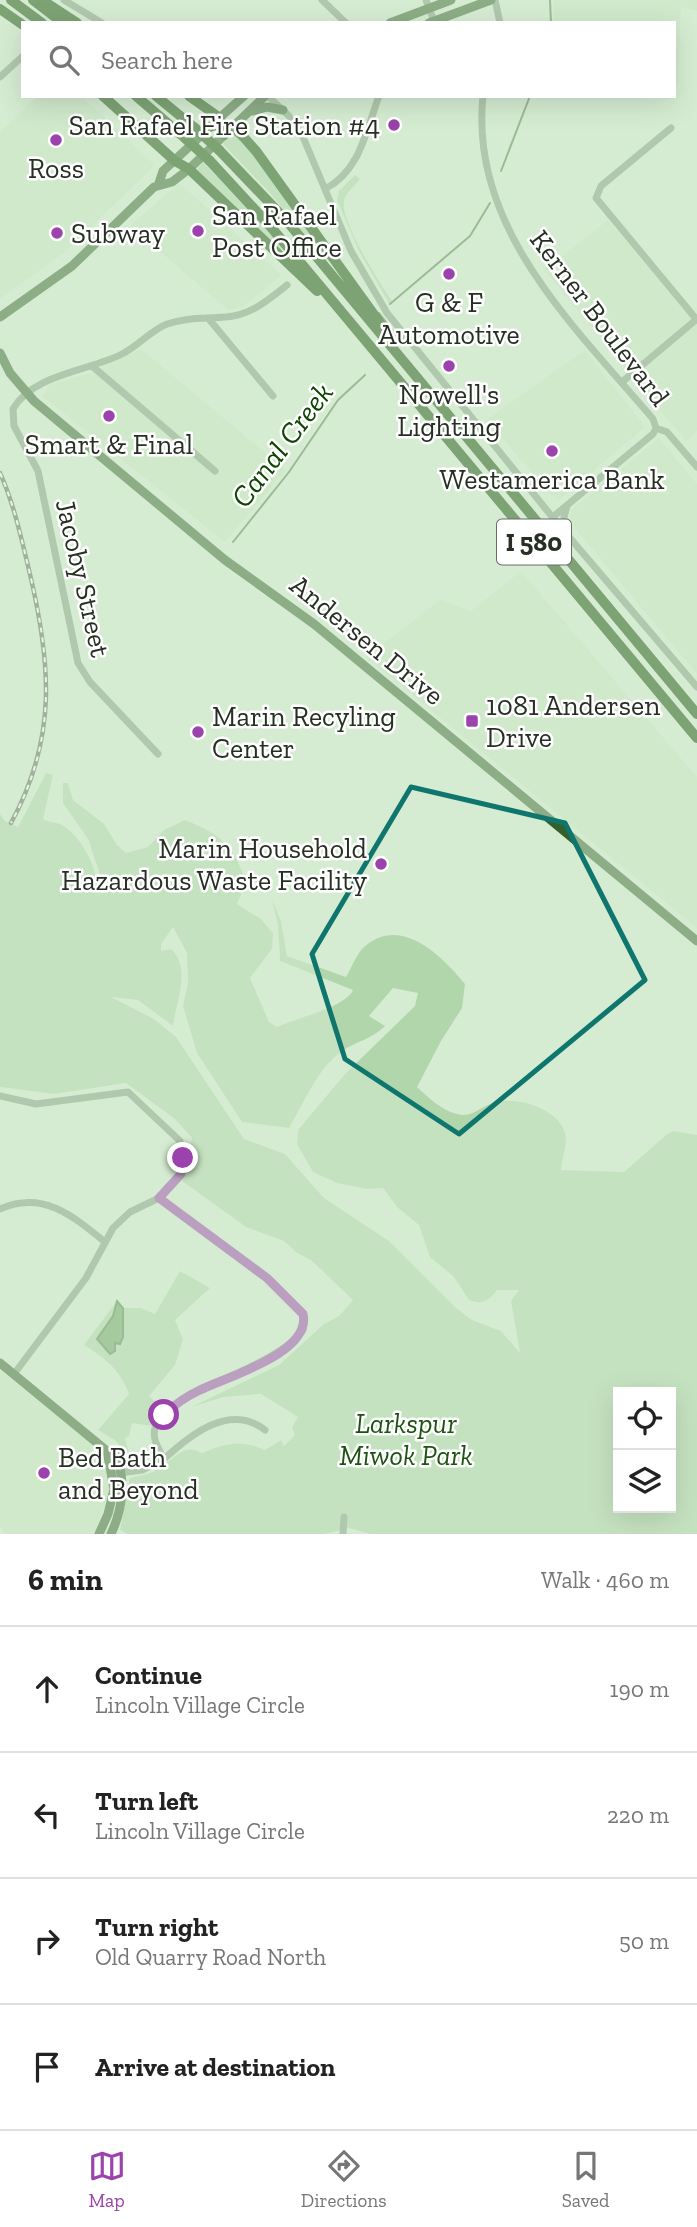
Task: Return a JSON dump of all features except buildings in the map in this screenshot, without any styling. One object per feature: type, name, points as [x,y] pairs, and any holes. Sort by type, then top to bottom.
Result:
[{"type":"highway","points":[[33,0],[60,21]]},
{"type":"highway","points":[[42,0],[74,21]]},
{"type":"highway","points":[[19,5],[34,21]]},
{"type":"highway","points":[[19,5],[39,21]]},
{"type":"highway","points":[[0,9],[21,24]]},
{"type":"highway","points":[[107,98],[295,268],[371,346]]},
{"type":"highway","name":"I 580","points":[[138,98],[210,161],[262,216],[697,738]]},
{"type":"highway","points":[[158,98],[219,150],[286,220],[419,380]]},
{"type":"highway","points":[[192,98],[225,123],[266,164],[419,380]]},
{"type":"highway","points":[[210,127],[225,123]]},
{"type":"highway","points":[[224,135],[225,123]]},
{"type":"highway","name":"I 580","points":[[419,380],[697,714]]},
{"type":"main road","points":[[394,21],[428,4],[451,0]]},
{"type":"main road","points":[[434,21],[493,0]]},
{"type":"main road","points":[[248,113],[265,98]]},
{"type":"main road","points":[[225,123],[233,101]]},
{"type":"main road","points":[[225,123],[267,107],[284,110]]},
{"type":"main road","points":[[0,328],[3,314],[72,266],[159,183],[163,171],[210,127]]},
{"type":"main road","points":[[159,183],[169,183],[188,169],[224,135]]},
{"type":"main road","name":"Andersen Drive","points":[[1,352],[10,373],[26,393],[225,560],[310,620],[697,941]]},
{"type":"main road","name":"Andersen Drive","points":[[0,369],[10,373]]},
{"type":"main road","points":[[0,1363],[107,1451],[114,1452],[121,1500],[111,1534]]},
{"type":"main road","points":[[99,1534],[111,1502],[117,1474]]},
{"type":"street","points":[[64,0],[99,21]]},
{"type":"street","points":[[322,0],[344,21]]},
{"type":"street","points":[[493,0],[499,21]]},
{"type":"street","points":[[0,77],[21,58]]},
{"type":"street","points":[[269,98],[284,110],[306,144],[351,251],[387,313],[558,524],[567,531],[697,687]]},
{"type":"street","points":[[325,189],[353,166],[378,98]]},
{"type":"street","name":"Kerner Boulevard","points":[[483,98],[485,159],[496,200],[511,236],[539,281],[653,419],[656,428],[667,432],[697,467]]},
{"type":"street","points":[[622,382],[697,320],[596,198],[598,188],[671,128]]},
{"type":"street","points":[[26,393],[128,351],[167,324],[185,318],[246,313],[261,306],[287,285]]},
{"type":"street","points":[[208,318],[273,396]]},
{"type":"street","points":[[92,366],[215,471]]},
{"type":"street","name":"Jacoby Street","points":[[26,393],[15,405],[12,419],[38,471],[75,654],[90,682],[158,754]]},
{"type":"street","points":[[554,516],[653,434],[656,428]]},
{"type":"street","points":[[567,506],[564,517],[567,531]]},
{"type":"street","points":[[0,1096],[36,1104],[128,1092],[180,1141],[181,1174],[159,1198],[130,1212],[113,1228],[86,1278],[14,1374]]},
{"type":"street","points":[[159,1198],[267,1278],[303,1314],[305,1322],[299,1336],[262,1364],[201,1389],[168,1411],[155,1430],[155,1440],[164,1459]]},
{"type":"street","points":[[0,1209],[23,1202],[55,1206],[75,1217],[105,1242]]},
{"type":"street","points":[[117,1474],[147,1469],[207,1427],[227,1419],[248,1421],[265,1430]]},
{"type":"street","points":[[343,1534],[344,1517]]},
{"type":"highlighted area","points":[[411,787],[565,823],[645,980],[459,1134],[345,1059],[312,954]]},
{"type":"shaded area","points":[[554,0],[697,0],[697,11],[681,7],[678,86],[676,21],[554,21]]},
{"type":"shaded area","points":[[36,98],[83,98],[155,165],[65,252],[0,299],[0,132]]},
{"type":"shaded area","points":[[179,183],[282,275],[242,307],[228,310],[130,226]]},
{"type":"shaded area","points":[[608,220],[697,323],[697,431],[686,441],[544,270]]},
{"type":"shaded area","points":[[141,349],[286,470],[225,542],[42,396],[51,384],[91,373]]},
{"type":"shaded area","points":[[585,350],[645,427],[558,501],[486,420]]},
{"type":"shaded area","points":[[659,438],[697,484],[697,674],[568,520],[570,511]]},
{"type":"shaded area","points":[[521,571],[697,777],[697,928],[366,657],[440,600],[471,611]]},
{"type":"shaded area","points":[[117,1301],[123,1308],[123,1337],[120,1344],[115,1343],[115,1351],[110,1354],[97,1339],[113,1316]]},
{"type":"shaded area","points":[[0,1370],[94,1445],[105,1459],[110,1482],[109,1494],[94,1534],[7,1534],[0,1527]]},
{"type":"green space","points":[[233,133],[257,159],[331,257],[327,260],[268,191],[223,144]]},
{"type":"green space","points":[[203,162],[246,205],[282,249],[280,251],[195,172]]},
{"type":"green space","points":[[355,175],[360,179],[345,198],[344,210],[362,252],[392,301],[389,303],[359,251],[337,200],[339,191]]},
{"type":"green space","name":"Larkspur Miwok Park","points":[[46,773],[53,775],[43,819],[64,826],[76,837],[89,856],[96,878],[102,881],[88,839],[63,803],[63,783],[68,783],[73,800],[104,824],[117,845],[126,853],[148,847],[164,830],[185,820],[217,836],[231,850],[246,882],[237,904],[261,919],[273,933],[272,949],[250,978],[269,1022],[277,1027],[331,1007],[349,996],[353,990],[280,961],[278,925],[272,900],[281,921],[287,956],[346,977],[362,949],[376,939],[390,935],[418,942],[444,961],[465,984],[462,1008],[417,1087],[440,1107],[462,1115],[501,1101],[523,1102],[545,1110],[561,1124],[565,1133],[561,1170],[624,1172],[673,1131],[697,1135],[697,1534],[370,1534],[349,1528],[325,1534],[127,1534],[120,1530],[130,1478],[155,1471],[184,1451],[195,1450],[202,1453],[240,1443],[265,1450],[281,1440],[284,1446],[295,1435],[292,1427],[298,1417],[261,1394],[224,1397],[191,1407],[279,1365],[324,1324],[339,1316],[353,1300],[311,1260],[297,1253],[284,1241],[246,1227],[182,1181],[192,1138],[175,1119],[126,1083],[54,1094],[0,1087],[0,814],[5,821],[18,827]],"holes":[[[173,927],[187,953],[188,983],[183,1006],[197,1053],[242,1122],[289,1128],[318,1077],[333,1058],[385,1026],[369,1016],[393,988],[418,993],[415,1006],[345,1074],[298,1130],[297,1144],[313,1172],[337,1183],[367,1189],[383,1188],[397,1207],[419,1225],[430,1257],[454,1277],[469,1300],[481,1302],[497,1290],[519,1290],[511,1301],[520,1353],[501,1331],[472,1320],[456,1308],[389,1241],[324,1198],[285,1154],[244,1139],[176,1037],[154,1019],[111,997],[138,1000],[173,1026],[181,986],[181,966],[171,949],[161,951],[161,944]]]},
{"type":"green space","points":[[180,1271],[210,1288],[175,1320],[183,1339],[175,1365],[149,1396],[164,1410],[152,1426],[132,1423],[129,1436],[125,1438],[129,1453],[125,1455],[116,1441],[98,1430],[129,1394],[111,1365],[84,1345],[117,1301],[120,1308],[141,1308],[155,1314]]},
{"type":"waterway","name":"Canal Creek","points":[[550,0],[551,21]]},
{"type":"waterway","name":"Canal Creek","points":[[501,171],[529,98]]},
{"type":"waterway","name":"Canal Creek","points":[[390,304],[470,236],[490,203]]},
{"type":"waterway","name":"Canal Creek","points":[[379,313],[404,345]]},
{"type":"waterway","name":"Canal Creek","points":[[233,542],[289,472],[338,400],[365,375]]},
{"type":"railway","points":[[0,473],[13,509],[36,604],[42,636],[46,699],[37,760],[11,823]]},
{"type":"place","name":"San Rafael Fire Station #4","points":[[394,125]]},
{"type":"place","name":"Ross","points":[[56,140]]},
{"type":"place","name":"San Rafael Post Office","points":[[198,231]]},
{"type":"place","name":"Subway","points":[[57,233]]},
{"type":"place","name":"G & F Automotive","points":[[449,274]]},
{"type":"place","name":"Nowell's Lighting","points":[[449,366]]},
{"type":"place","name":"Smart & Final","points":[[109,416]]},
{"type":"place","name":"Westamerica Bank","points":[[552,451]]},
{"type":"place","name":"1081 Andersen Drive","points":[[472,721]]},
{"type":"place","name":"Marin Recyling Center","points":[[198,732]]},
{"type":"place","name":"Marin Household Hazardous Waste Facility","points":[[381,864]]},
{"type":"place","name":"Bed Bath and Beyond","points":[[44,1473]]},
{"type":"route","points":[[164,1415],[201,1389],[262,1364],[299,1336],[305,1322],[303,1314],[267,1278],[159,1198],[181,1174],[183,1158]]}]
